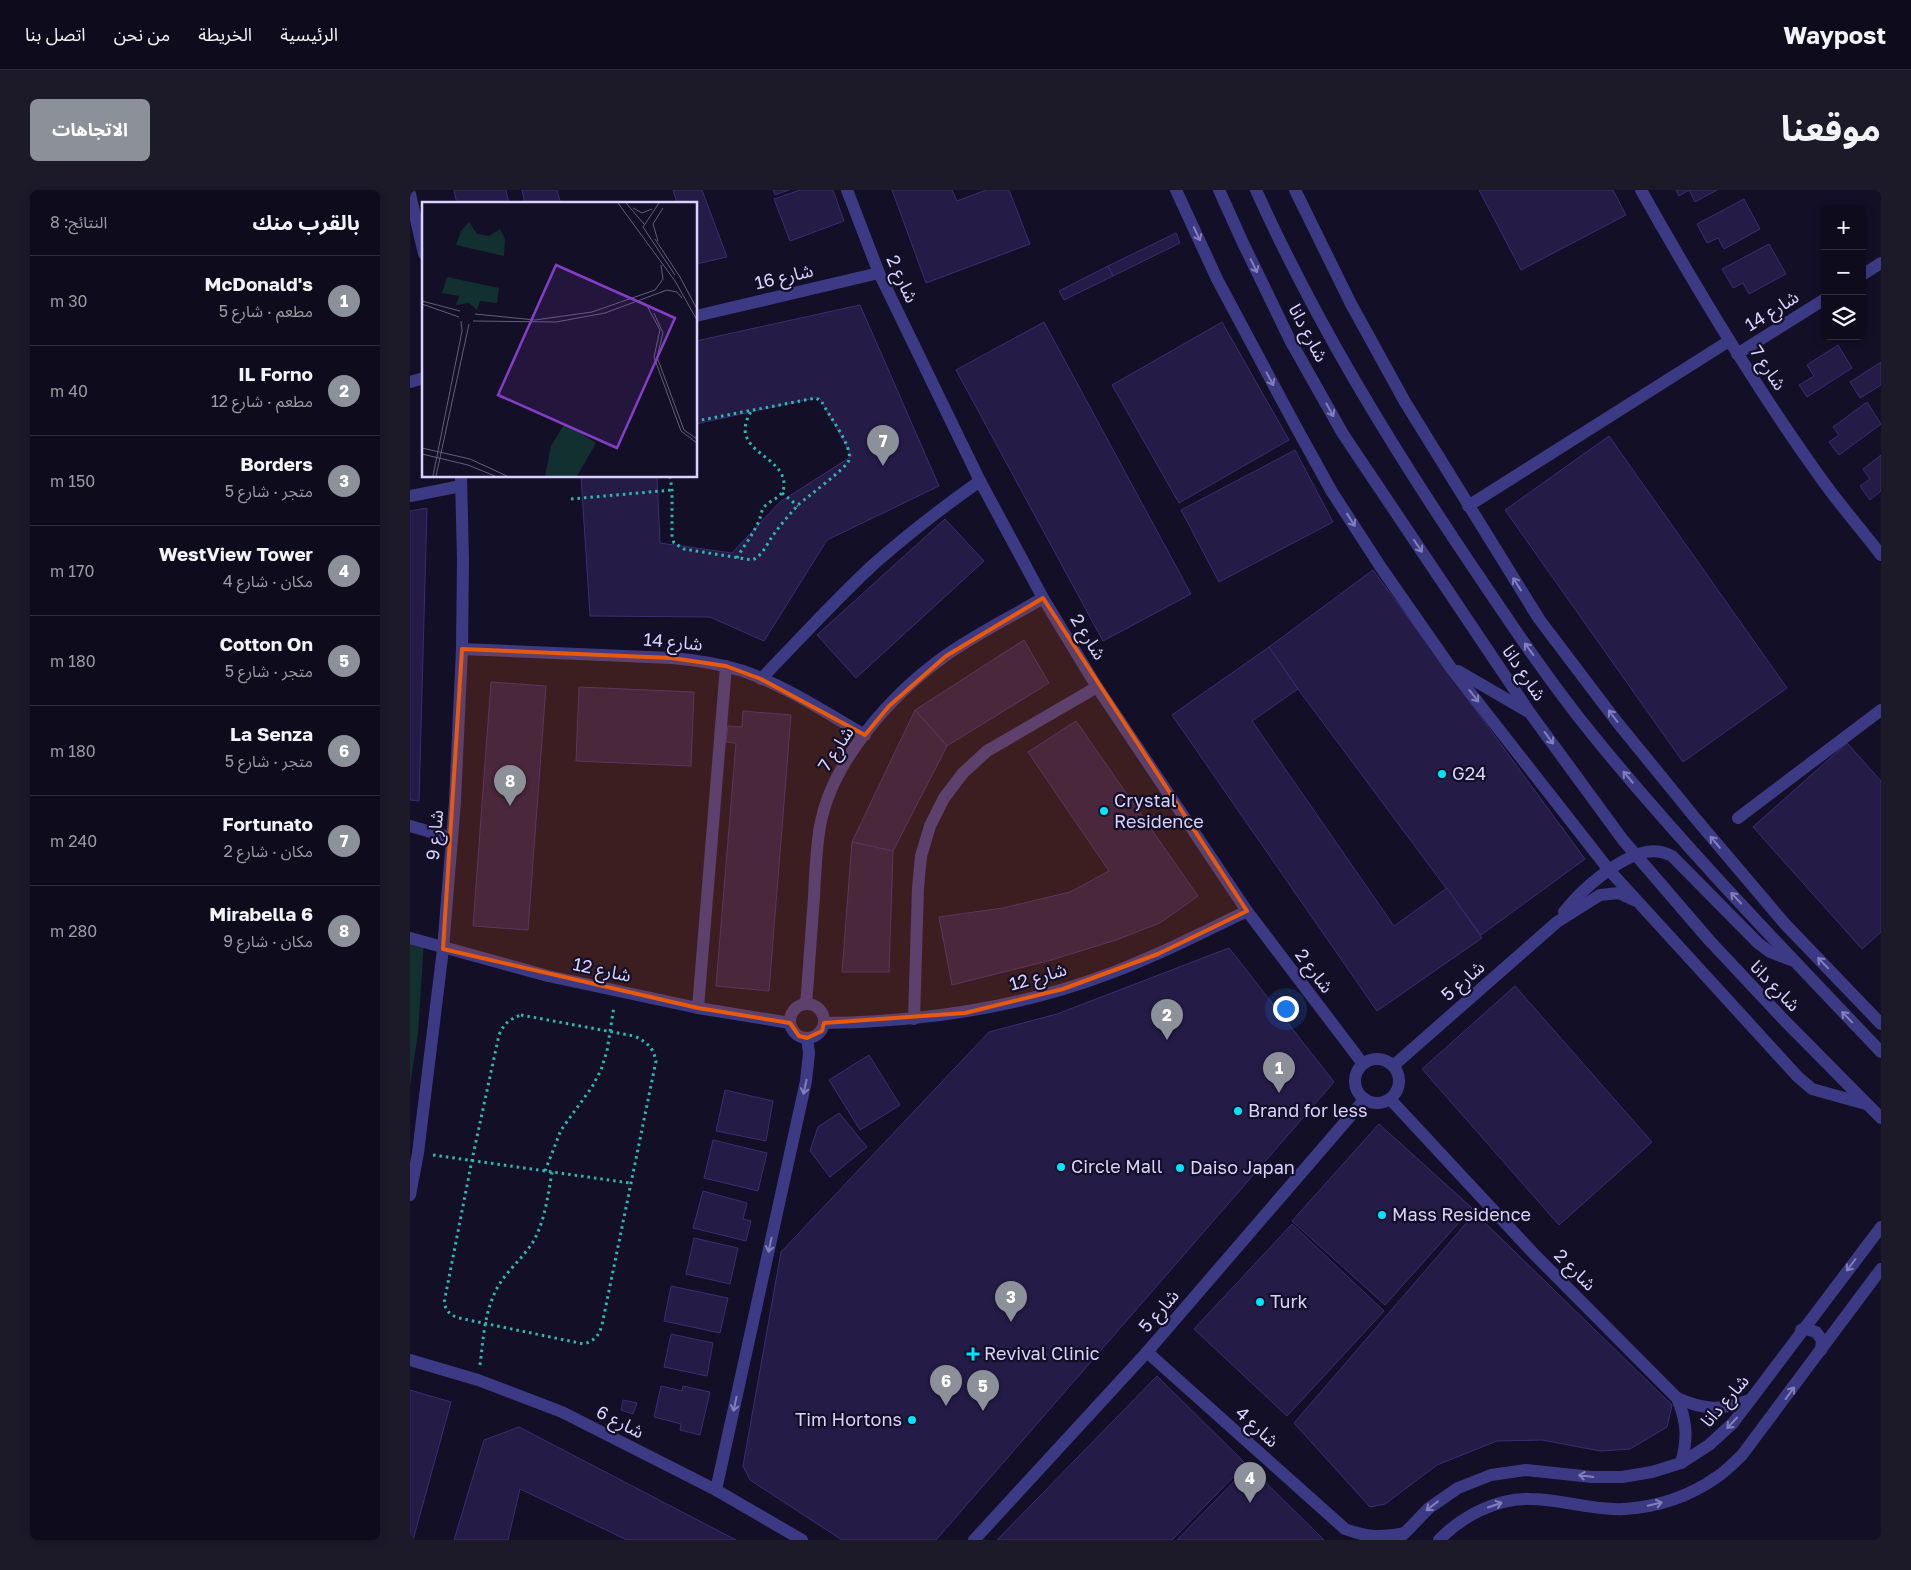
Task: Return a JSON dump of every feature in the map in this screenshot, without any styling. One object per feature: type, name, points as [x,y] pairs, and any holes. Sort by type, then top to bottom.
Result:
[{"type":"street","name":"شارع 2","points":[[847,190],[879,273],[980,481],[1043,598],[1098,686],[1247,911],[1363,1064]]},
{"type":"street","points":[[1176,190],[1217,279],[1332,492],[1382,569],[1451,668],[1609,870],[1798,1077],[1812,1089],[1866,1104]]},
{"type":"street","name":"شارع دانا","points":[[1219,190],[1290,340],[1343,434],[1530,713],[1636,856],[1746,981],[1881,1118]]},
{"type":"street","name":"شارع دانا","points":[[1256,190],[1321,321],[1378,420],[1434,510],[1515,630],[1590,732],[1676,833],[1881,1052]]},
{"type":"street","points":[[1295,190],[1351,304],[1400,394],[1539,619],[1617,722],[1696,819],[1785,924],[1881,1024]]},
{"type":"street","name":"شارع 7","points":[[1640,190],[1681,263],[1737,354],[1820,478],[1881,555]]},
{"type":"street","points":[[410,194],[422,245]]},
{"type":"street","points":[[1866,272],[1881,263]]},
{"type":"street","name":"شارع 16","points":[[698,316],[879,273]]},
{"type":"street","name":"شارع 14","points":[[1737,354],[1821,301]]},
{"type":"street","points":[[1468,506],[1729,341]]},
{"type":"street","points":[[410,496],[461,481]]},
{"type":"street","name":"شارع 9","points":[[410,1195],[418,1152],[443,949],[452,838],[462,649],[463,560],[461,481]]},
{"type":"street","points":[[762,679],[848,589],[876,563],[933,515],[980,481]]},
{"type":"street","name":"شارع 7","points":[[806,1004],[820,825],[830,792],[845,762],[865,735],[902,692],[946,656],[1043,598]]},
{"type":"street","name":"شارع 14","points":[[462,649],[672,658],[726,666],[762,679],[865,735]]},
{"type":"street","points":[[698,1008],[726,666]]},
{"type":"street","points":[[1451,668],[1530,713]]},
{"type":"street","points":[[914,1019],[918,888],[921,856],[930,826],[944,798],[963,773],[987,751],[1098,686]]},
{"type":"street","points":[[1738,818],[1881,710]]},
{"type":"street","points":[[410,826],[452,838]]},
{"type":"street","name":"شارع 5","points":[[1557,922],[1569,905],[1609,870],[1646,852],[1657,851],[1672,856],[1758,943],[1770,952],[1794,961]]},
{"type":"street","name":"شارع 5","points":[[1393,1066],[1557,922],[1600,895],[1619,893],[1638,902]]},
{"type":"street","name":"شارع 12","points":[[824,1023],[868,1023],[914,1019],[965,1013],[1014,1002],[1063,989],[1111,973],[1158,954],[1247,911]]},
{"type":"street","name":"شارع 12","points":[[410,938],[443,949],[548,976],[698,1008],[790,1023]]},
{"type":"street","points":[[806,1004],[820,1010],[824,1016],[822,1031],[815,1037],[799,1036],[793,1031],[790,1023],[794,1010],[806,1004]]},
{"type":"street","points":[[716,1490],[806,1081],[809,1053],[807,1038]]},
{"type":"street","points":[[1382,1059],[1393,1066],[1399,1080],[1395,1094],[1390,1099],[1377,1103],[1365,1099],[1360,1094],[1356,1082],[1358,1070],[1363,1064],[1368,1061],[1382,1059]]},
{"type":"street","name":"شارع 5","points":[[974,1540],[1146,1352],[1365,1099]]},
{"type":"street","name":"شارع 2","points":[[1390,1099],[1534,1254],[1677,1398],[1684,1414],[1686,1430],[1686,1446],[1681,1462]]},
{"type":"street","name":"شارع دانا","points":[[1401,1537],[1429,1508],[1458,1488],[1491,1475],[1526,1470],[1622,1478],[1652,1472],[1681,1462],[1709,1445],[1733,1423],[1801,1330],[1881,1227]]},
{"type":"street","points":[[1442,1539],[1467,1517],[1497,1503],[1529,1499],[1589,1507],[1623,1509],[1656,1505],[1688,1494],[1717,1477],[1742,1455],[1881,1269]]},
{"type":"street","points":[[1801,1330],[1806,1329],[1816,1332],[1822,1340],[1821,1350]]},
{"type":"street","name":"شارع 4","points":[[1146,1352],[1348,1534],[1374,1537],[1401,1537]]},
{"type":"street","name":"شارع 6","points":[[410,1360],[478,1380],[562,1412],[716,1490],[802,1540]]},
{"type":"street","name":"شارع 2","points":[[1677,1398],[1695,1406],[1714,1409],[1734,1406],[1751,1399]]},
{"type":"path","points":[[670,478],[672,537],[674,542],[684,549],[752,560],[760,556],[774,533],[798,506],[845,467],[849,460],[849,451],[819,399],[812,398],[698,421]]},
{"type":"path","points":[[737,558],[757,526],[764,507],[782,493],[784,479],[781,472],[747,440],[744,429],[746,419],[752,410]]},
{"type":"path","points":[[571,499],[672,490]]},
{"type":"path","points":[[782,493],[798,506]]},
{"type":"path","points":[[545,1171],[561,1130],[569,1116],[592,1087],[601,1070],[607,1051],[617,991]]},
{"type":"path","points":[[521,1015],[611,1031],[645,1041],[653,1050],[656,1061],[599,1334],[593,1340],[584,1344],[575,1343],[452,1316],[446,1310],[444,1303],[472,1160],[499,1035],[503,1025],[511,1018],[521,1015]]},
{"type":"path","points":[[418,1152],[630,1183]]},
{"type":"path","points":[[478,1380],[486,1324],[492,1298],[498,1286],[525,1253],[540,1228],[552,1172]]},
{"type":"highlighted area","points":[[1043,598],[1247,911],[1158,954],[1063,989],[965,1013],[824,1023],[822,1031],[807,1038],[799,1036],[790,1023],[698,1008],[443,949],[462,649],[672,658],[726,666],[761,679],[865,735],[889,706],[946,656]]},
{"type":"green space","points":[[410,939],[424,941],[418,1033],[410,1086]]},
{"type":"building","points":[[454,190],[506,190],[509,202],[457,202]]},
{"type":"building","points":[[522,190],[557,190],[560,202],[525,202]]},
{"type":"building","points":[[673,190],[702,190],[727,257],[698,264],[698,202],[677,202]]},
{"type":"building","points":[[773,190],[789,190],[775,195]]},
{"type":"building","points":[[800,190],[833,190],[844,221],[790,241],[774,199]]},
{"type":"building","points":[[892,190],[952,190],[957,201],[986,190],[1009,190],[1030,244],[926,283]]},
{"type":"building","points":[[1479,190],[1613,190],[1626,215],[1521,270]]},
{"type":"building","points":[[1676,190],[1689,190],[1679,196]]},
{"type":"building","points":[[1689,190],[1717,190],[1695,202]]},
{"type":"building","points":[[1744,199],[1760,229],[1724,249],[1718,238],[1707,243],[1697,224]]},
{"type":"building","points":[[1176,233],[1180,243],[1113,276],[1108,266]]},
{"type":"building","points":[[1769,244],[1786,274],[1749,294],[1743,283],[1733,288],[1722,269]]},
{"type":"building","points":[[1108,266],[1113,276],[1064,300],[1059,291]]},
{"type":"building","points":[[860,305],[939,486],[827,540],[764,641],[710,617],[590,616],[581,478],[657,478],[660,543],[732,553],[780,502],[852,456],[819,397],[698,424],[698,341]]},
{"type":"building","points":[[1044,322],[1191,594],[1103,641],[956,370]]},
{"type":"building","points":[[1222,322],[1289,440],[1179,503],[1112,385]]},
{"type":"building","points":[[1838,345],[1852,368],[1807,397],[1799,385],[1814,376],[1807,365]]},
{"type":"building","points":[[1881,362],[1881,385],[1860,398],[1850,382]]},
{"type":"building","points":[[1867,402],[1881,424],[1839,455],[1829,442],[1839,435],[1833,427]]},
{"type":"building","points":[[1609,436],[1787,688],[1683,762],[1505,510]]},
{"type":"building","points":[[1295,450],[1333,522],[1219,582],[1181,510]]},
{"type":"building","points":[[1881,455],[1881,491],[1870,500],[1860,486],[1870,479],[1863,469]]},
{"type":"building","points":[[427,508],[419,801],[410,800],[410,511]]},
{"type":"building","points":[[945,519],[984,561],[856,678],[817,635]]},
{"type":"building","name":"G24","points":[[1373,570],[1585,859],[1481,935],[1298,689],[1269,647]]},
{"type":"building","points":[[1024,640],[1049,683],[947,746],[915,710]]},
{"type":"building","points":[[1269,647],[1298,689],[1252,721],[1394,926],[1447,888],[1482,938],[1377,1011],[1172,715]]},
{"type":"building","points":[[491,682],[546,686],[528,930],[473,926]]},
{"type":"building","points":[[579,687],[694,692],[691,766],[576,761]]},
{"type":"building","points":[[915,710],[947,746],[893,851],[852,842]]},
{"type":"building","points":[[743,711],[791,715],[769,991],[716,986],[736,743],[726,742],[728,726],[742,727]]},
{"type":"building","name":"Crystal Residence","points":[[1076,721],[1198,896],[1160,923],[1116,940],[1048,961],[952,985],[939,917],[1003,908],[1070,892],[1109,871],[1028,752]]},
{"type":"building","points":[[1847,743],[1881,781],[1881,932],[1862,949],[1753,827]]},
{"type":"building","points":[[852,842],[893,851],[889,972],[842,972]]},
{"type":"building","name":"Circle Mall","points":[[1229,948],[1334,1082],[936,1540],[842,1540],[750,1480],[743,1466],[781,1252],[989,1032],[1057,1014]]},
{"type":"building","points":[[1515,986],[1652,1142],[1559,1225],[1422,1069]]},
{"type":"building","points":[[869,1055],[900,1105],[860,1130],[829,1080]]},
{"type":"building","points":[[725,1090],[773,1101],[766,1141],[716,1131]]},
{"type":"building","points":[[839,1113],[867,1147],[830,1177],[810,1151],[818,1127]]},
{"type":"building","name":"Mass Residence","points":[[1379,1124],[1472,1208],[1385,1305],[1292,1221]]},
{"type":"building","points":[[713,1140],[767,1153],[758,1191],[704,1178]]},
{"type":"building","points":[[703,1191],[747,1203],[743,1219],[751,1221],[746,1241],[693,1228]]},
{"type":"building","points":[[1475,1213],[1672,1405],[1667,1427],[1630,1449],[1600,1451],[1542,1440],[1497,1441],[1437,1465],[1385,1504],[1370,1507],[1294,1423]]},
{"type":"building","points":[[1292,1224],[1384,1311],[1287,1416],[1194,1329]]},
{"type":"building","points":[[694,1238],[738,1248],[730,1284],[686,1274]]},
{"type":"building","points":[[671,1286],[728,1298],[720,1333],[664,1321]]},
{"type":"building","points":[[671,1334],[713,1343],[707,1376],[664,1367]]},
{"type":"building","points":[[1157,1376],[1246,1464],[1172,1540],[997,1540]]},
{"type":"building","points":[[661,1386],[682,1391],[683,1386],[710,1392],[700,1435],[680,1430],[681,1424],[654,1417]]},
{"type":"building","points":[[410,1390],[451,1402],[413,1540],[410,1540]]},
{"type":"building","points":[[623,1400],[637,1403],[633,1414],[621,1410]]},
{"type":"building","points":[[519,1427],[736,1540],[627,1540],[520,1489],[508,1540],[454,1540],[484,1440]]},
{"type":"building","points":[[1249,1466],[1324,1540],[1177,1540]]},
{"type":"place","name":"Fortunato","points":[[883,466]]},
{"type":"place","name":"G24","points":[[1442,774]]},
{"type":"place","name":"Mirabella 6","points":[[510,806]]},
{"type":"place","name":"Crystal Residence","points":[[1104,811]]},
{"type":"place","name":"IL Forno","points":[[1167,1040]]},
{"type":"place","name":"McDonald's","points":[[1279,1093]]},
{"type":"place","name":"Brand for less","points":[[1238,1111]]},
{"type":"place","name":"Circle Mall","points":[[1061,1167]]},
{"type":"place","name":"Daiso Japan","points":[[1180,1168]]},
{"type":"place","name":"Mass Residence","points":[[1382,1215]]},
{"type":"place","name":"Turk","points":[[1260,1302]]},
{"type":"place","name":"Borders","points":[[1011,1322]]},
{"type":"place","name":"Revival Clinic","points":[[973,1354]]},
{"type":"place","name":"La Senza","points":[[946,1406]]},
{"type":"place","name":"Cotton On","points":[[983,1411]]},
{"type":"place","name":"Tim Hortons","points":[[912,1420]]},
{"type":"place","name":"WestView Tower","points":[[1250,1503]]}]
